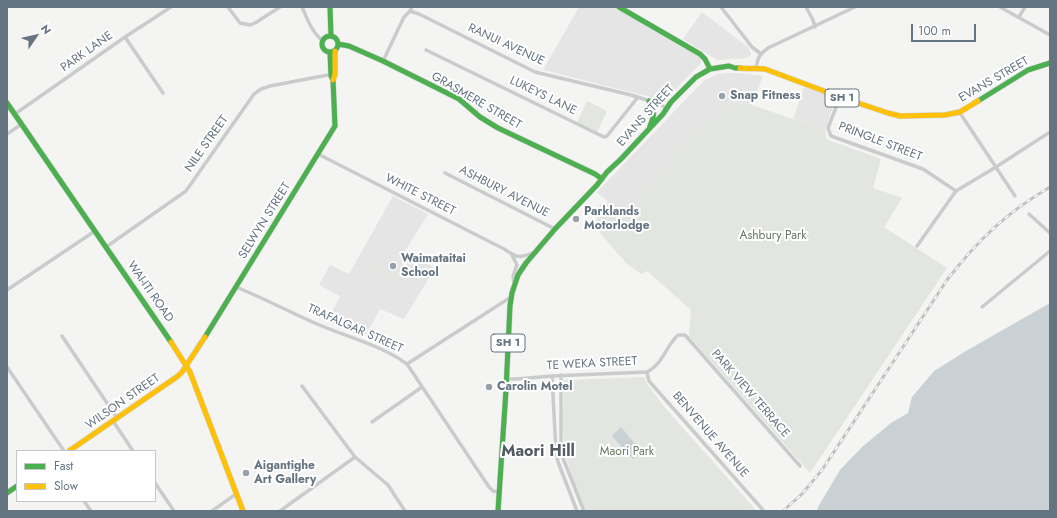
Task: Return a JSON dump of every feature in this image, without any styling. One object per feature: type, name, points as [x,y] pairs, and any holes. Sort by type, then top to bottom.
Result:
[{"type":"main road","points":[[330,7],[331,36]]},
{"type":"main road","points":[[619,7],[700,54],[707,61],[710,69]]},
{"type":"main road","points":[[326,36],[334,36],[338,44],[336,49],[332,51],[325,50],[322,46],[322,40],[326,36]]},
{"type":"main road","name":"GRASMERE STREET","points":[[338,44],[349,46],[459,99],[480,117],[498,128],[595,174],[602,179]]},
{"type":"main road","name":"SELWYN STREET","points":[[186,365],[203,340],[335,126],[332,51]]},
{"type":"main road","name":"EVANS STREET","points":[[498,511],[512,296],[514,287],[522,269],[555,229],[597,186],[615,163],[621,159],[659,119],[676,97],[693,80],[710,69],[730,66],[735,68],[758,68],[775,72],[881,111],[900,116],[940,116],[960,112],[1028,70],[1049,65]]},
{"type":"main road","points":[[649,101],[652,103],[655,110],[649,128]]},
{"type":"main road","name":"WAI-ITI ROAD","points":[[7,103],[186,365],[243,511]]},
{"type":"main road","name":"WILSON STREET","points":[[70,450],[175,378],[182,372],[186,365]]},
{"type":"main road","points":[[7,493],[16,487]]},
{"type":"street","name":"PARK LANE","points":[[15,114],[125,37],[171,7]]},
{"type":"street","points":[[228,7],[240,23],[250,25],[259,21],[280,7]]},
{"type":"street","points":[[302,7],[314,31],[322,40]]},
{"type":"street","points":[[382,61],[404,17],[410,12],[412,7]]},
{"type":"street","points":[[721,7],[752,47],[761,54]]},
{"type":"street","points":[[806,7],[815,26]]},
{"type":"street","points":[[756,68],[758,59],[768,48],[855,7]]},
{"type":"street","points":[[1000,7],[1050,35]]},
{"type":"street","points":[[1019,17],[1025,7]]},
{"type":"street","name":"RANUI AVENUE","points":[[410,12],[419,14],[535,72],[638,97],[667,108]]},
{"type":"street","points":[[125,37],[163,93]]},
{"type":"street","name":"LUKEYS LANE","points":[[426,50],[604,137],[607,136],[638,97]]},
{"type":"street","name":"NILE STREET","points":[[106,247],[186,191],[254,94],[261,89],[270,86],[328,75],[332,78]]},
{"type":"street","name":"PRINGLE STREET","points":[[840,97],[828,128],[831,136],[923,169],[956,191]]},
{"type":"street","points":[[960,112],[1015,196]]},
{"type":"street","points":[[7,134],[22,124]]},
{"type":"street","points":[[917,246],[956,191],[1050,132]]},
{"type":"street","name":"WHITE STREET","points":[[318,154],[512,254],[522,257],[535,252]]},
{"type":"street","name":"ASHBURY AVENUE","points":[[444,173],[555,229]]},
{"type":"street","points":[[1029,214],[1050,232]]},
{"type":"street","points":[[7,290],[95,231]]},
{"type":"street","points":[[982,307],[1050,251]]},
{"type":"street","points":[[512,254],[516,265],[513,276],[514,287]]},
{"type":"street","name":"TRAFALGAR STREET","points":[[236,287],[318,324],[369,344],[399,358],[407,364],[489,487],[493,491],[499,492]]},
{"type":"street","points":[[407,364],[512,296]]},
{"type":"street","points":[[62,336],[132,450]]},
{"type":"street","name":"TE WEKA STREET","points":[[506,379],[561,375],[647,372],[653,369],[660,362],[673,340],[678,336],[685,336]]},
{"type":"street","name":"PARK VIEW TERRACE","points":[[685,336],[800,466]]},
{"type":"street","points":[[7,367],[63,450]]},
{"type":"street","name":"BENVENUE AVENUE","points":[[647,372],[649,381],[762,510]]},
{"type":"street","points":[[561,375],[563,458],[584,511]]},
{"type":"street","points":[[552,376],[556,452],[558,462],[577,511]]},
{"type":"street","points":[[302,386],[355,457],[388,485],[405,511]]},
{"type":"street","points":[[372,422],[422,387]]},
{"type":"street","points":[[280,511],[355,457]]},
{"type":"street","points":[[156,484],[174,511]]},
{"type":"street","points":[[212,511],[236,494]]},
{"type":"street","points":[[85,502],[91,511]]},
{"type":"shaded area","points":[[579,7],[614,7],[699,57],[701,59],[701,63],[668,97],[663,100],[543,70]]},
{"type":"shaded area","points":[[702,12],[749,48],[751,55],[747,58],[717,60],[683,39]]},
{"type":"shaded area","points":[[728,73],[763,76],[752,105],[731,102],[698,129],[622,214],[597,192],[705,80],[719,74]]},
{"type":"shaded area","points":[[804,87],[836,98],[825,130],[793,119]]},
{"type":"shaded area","name":"Waimataitai School","points":[[393,196],[428,214],[405,251],[435,268],[404,319],[380,309],[365,337],[327,322],[340,296],[319,285],[330,265],[349,274]]},
{"type":"shaded area","points":[[1050,303],[1050,511],[817,511],[840,470],[862,447],[891,423],[908,413],[912,397],[934,371]]},
{"type":"shaded area","points":[[621,427],[642,452],[633,459],[612,436]]},
{"type":"green space","points":[[587,101],[607,111],[597,132],[577,123]]},
{"type":"green space","name":"Ashbury Park","points":[[731,102],[752,105],[825,130],[826,139],[881,159],[873,188],[902,198],[884,227],[947,268],[810,473],[689,336],[691,310],[647,271],[641,274],[627,264],[600,233],[602,226],[597,223],[597,212],[600,204],[609,202],[622,213],[698,129]]},
{"type":"green space","points":[[376,263],[392,273],[387,281],[371,271]]},
{"type":"green space","points":[[400,283],[408,286],[400,304],[392,300]]},
{"type":"green space","name":"Maori Park","points":[[645,377],[647,384],[666,409],[757,511],[586,511],[566,457],[563,424],[564,380]]},
{"type":"railway","points":[[783,511],[802,494],[822,470],[947,280],[970,252],[1006,217],[1050,187]]},
{"type":"traffic: fast","points":[[330,7],[331,36]]},
{"type":"traffic: fast","points":[[619,7],[700,54],[705,59],[710,69]]},
{"type":"traffic: fast","points":[[327,36],[333,36],[338,41],[338,44],[336,50],[333,52],[327,52],[322,47],[322,41],[327,36]]},
{"type":"traffic: fast","points":[[338,44],[349,46],[383,61],[459,99],[480,117],[498,128],[595,174],[602,179]]},
{"type":"traffic: fast","points":[[205,337],[335,126],[330,52]]},
{"type":"traffic: fast","points":[[978,101],[1028,70],[1050,63]]},
{"type":"traffic: fast","points":[[498,511],[510,306],[512,293],[518,275],[526,263],[555,229],[663,114],[671,102],[696,77],[710,69],[729,66],[740,68]]},
{"type":"traffic: fast","points":[[649,101],[653,107],[654,113],[650,126]]},
{"type":"traffic: fast","points":[[7,103],[171,342]]},
{"type":"traffic: fast","points":[[7,493],[16,487]]},
{"type":"traffic: slow","points":[[333,80],[335,74],[335,51]]},
{"type":"traffic: slow","points":[[740,68],[765,69],[840,97],[900,116],[945,115],[960,112],[978,101]]},
{"type":"traffic: slow","points":[[70,450],[178,376],[205,337]]},
{"type":"traffic: slow","points":[[171,342],[190,372],[243,511]]},
{"type":"place","name":"Snap Fitness","points":[[722,96]]},
{"type":"place","name":"Parklands Motorlodge","points":[[576,219]]},
{"type":"place","name":"Waimataitai School","points":[[393,266]]},
{"type":"place","name":"Carolin Motel","points":[[489,387]]},
{"type":"place","name":"Aigantighe Art Gallery","points":[[246,473]]},
{"type":"district","name":"Maori Hill","points":[[538,452]]}]
